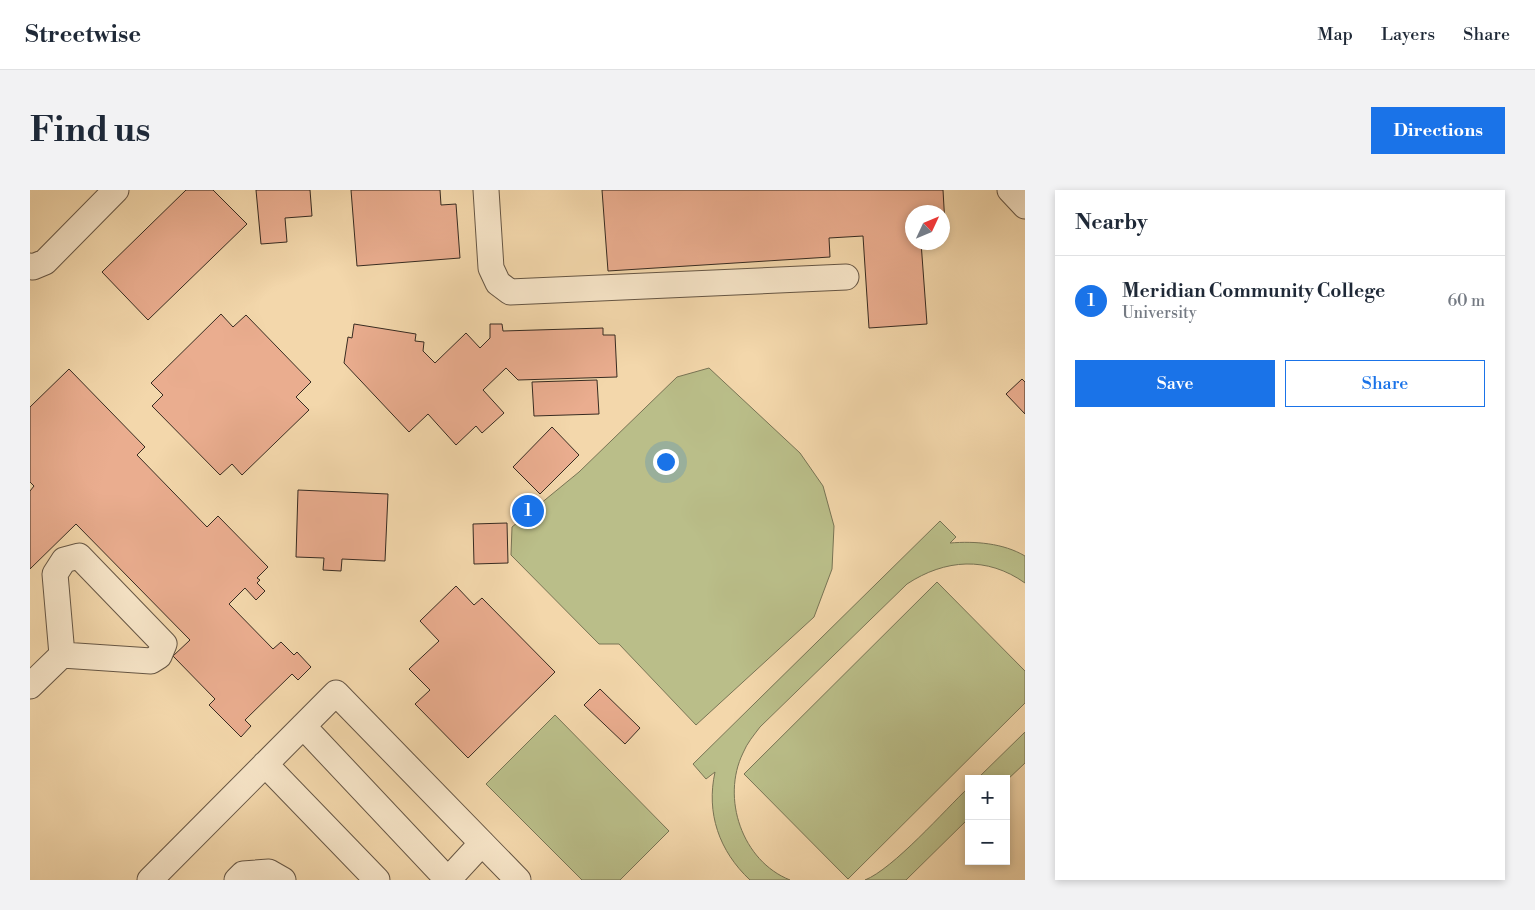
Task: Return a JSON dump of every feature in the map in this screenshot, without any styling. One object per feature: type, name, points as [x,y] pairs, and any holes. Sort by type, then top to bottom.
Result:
[{"type":"street","points":[[30,266],[33,267],[46,262],[116,190]]},
{"type":"street","points":[[486,190],[491,268],[498,283],[510,292],[846,276]]},
{"type":"street","points":[[1010,190],[1025,206]]},
{"type":"street","points":[[30,686],[62,655],[151,661],[159,656],[164,644],[79,556],[64,560],[54,574],[62,655]]},
{"type":"street","points":[[150,880],[336,693],[518,880]]},
{"type":"street","points":[[303,726],[448,880],[482,843]]},
{"type":"street","points":[[265,764],[377,880]]},
{"type":"street","points":[[237,880],[243,874],[269,872],[283,880]]},
{"type":"green space","points":[[709,368],[800,453],[823,486],[834,526],[832,569],[814,617],[696,725],[619,644],[599,644],[511,555],[512,527],[579,472],[677,377]]},
{"type":"green space","points":[[940,521],[956,537],[950,543],[989,544],[1008,548],[1025,556],[1025,583],[1011,574],[981,565],[951,566],[921,576],[907,584],[760,727],[745,749],[737,771],[734,789],[736,808],[740,826],[748,843],[759,858],[773,871],[790,880],[750,880],[730,857],[718,830],[712,802],[715,772],[706,779],[693,764]]},
{"type":"green space","points":[[937,582],[1025,671],[1025,703],[848,879],[744,774]]},
{"type":"green space","points":[[555,715],[669,831],[620,880],[582,880],[486,784]]},
{"type":"green space","points":[[1025,732],[1025,763],[1010,777],[1010,775],[981,775]]},
{"type":"green space","points":[[965,791],[965,822],[906,880],[865,880],[890,864]]},
{"type":"building","points":[[186,190],[213,190],[247,224],[148,320],[102,272]]},
{"type":"building","points":[[256,190],[310,190],[312,216],[285,218],[287,242],[261,244]]},
{"type":"building","points":[[351,190],[440,190],[441,205],[456,204],[460,258],[357,266]]},
{"type":"building","points":[[602,190],[943,190],[944,205],[905,205],[905,250],[922,250],[927,324],[869,328],[863,236],[829,238],[830,257],[608,271]]},
{"type":"building","points":[[221,314],[233,327],[246,315],[311,382],[296,397],[309,410],[242,475],[232,464],[220,475],[152,406],[163,395],[151,383]]},
{"type":"building","points":[[354,324],[416,334],[415,341],[424,342],[423,351],[435,363],[466,333],[480,348],[490,338],[490,324],[502,324],[503,331],[603,328],[603,335],[615,335],[617,377],[518,380],[506,368],[483,390],[504,413],[482,433],[476,426],[456,445],[428,414],[409,432],[344,363],[348,337],[352,338]]},
{"type":"building","points":[[69,369],[145,447],[137,455],[207,527],[218,516],[268,567],[257,578],[260,580],[257,583],[265,591],[256,600],[245,588],[229,604],[273,649],[281,642],[294,655],[297,652],[311,667],[298,680],[292,674],[245,720],[251,726],[241,737],[209,705],[215,699],[173,656],[190,640],[76,524],[30,569],[30,491],[34,486],[30,482],[30,407]]},
{"type":"building","points":[[1022,379],[1025,382],[1025,414],[1006,394]]},
{"type":"building","points":[[597,380],[599,414],[534,416],[532,382]]},
{"type":"building","points":[[552,427],[579,455],[540,494],[513,467]]},
{"type":"building","points":[[298,490],[388,494],[385,561],[342,559],[341,571],[323,570],[324,558],[296,557]]},
{"type":"building","points":[[507,523],[508,563],[474,564],[473,524]]},
{"type":"building","points":[[456,586],[474,605],[482,598],[555,672],[468,758],[415,704],[430,690],[409,669],[439,641],[420,621]]},
{"type":"building","points":[[600,689],[640,728],[625,744],[584,705]]},
{"type":"place","name":"Meridian Community College","points":[[528,511]]}]
